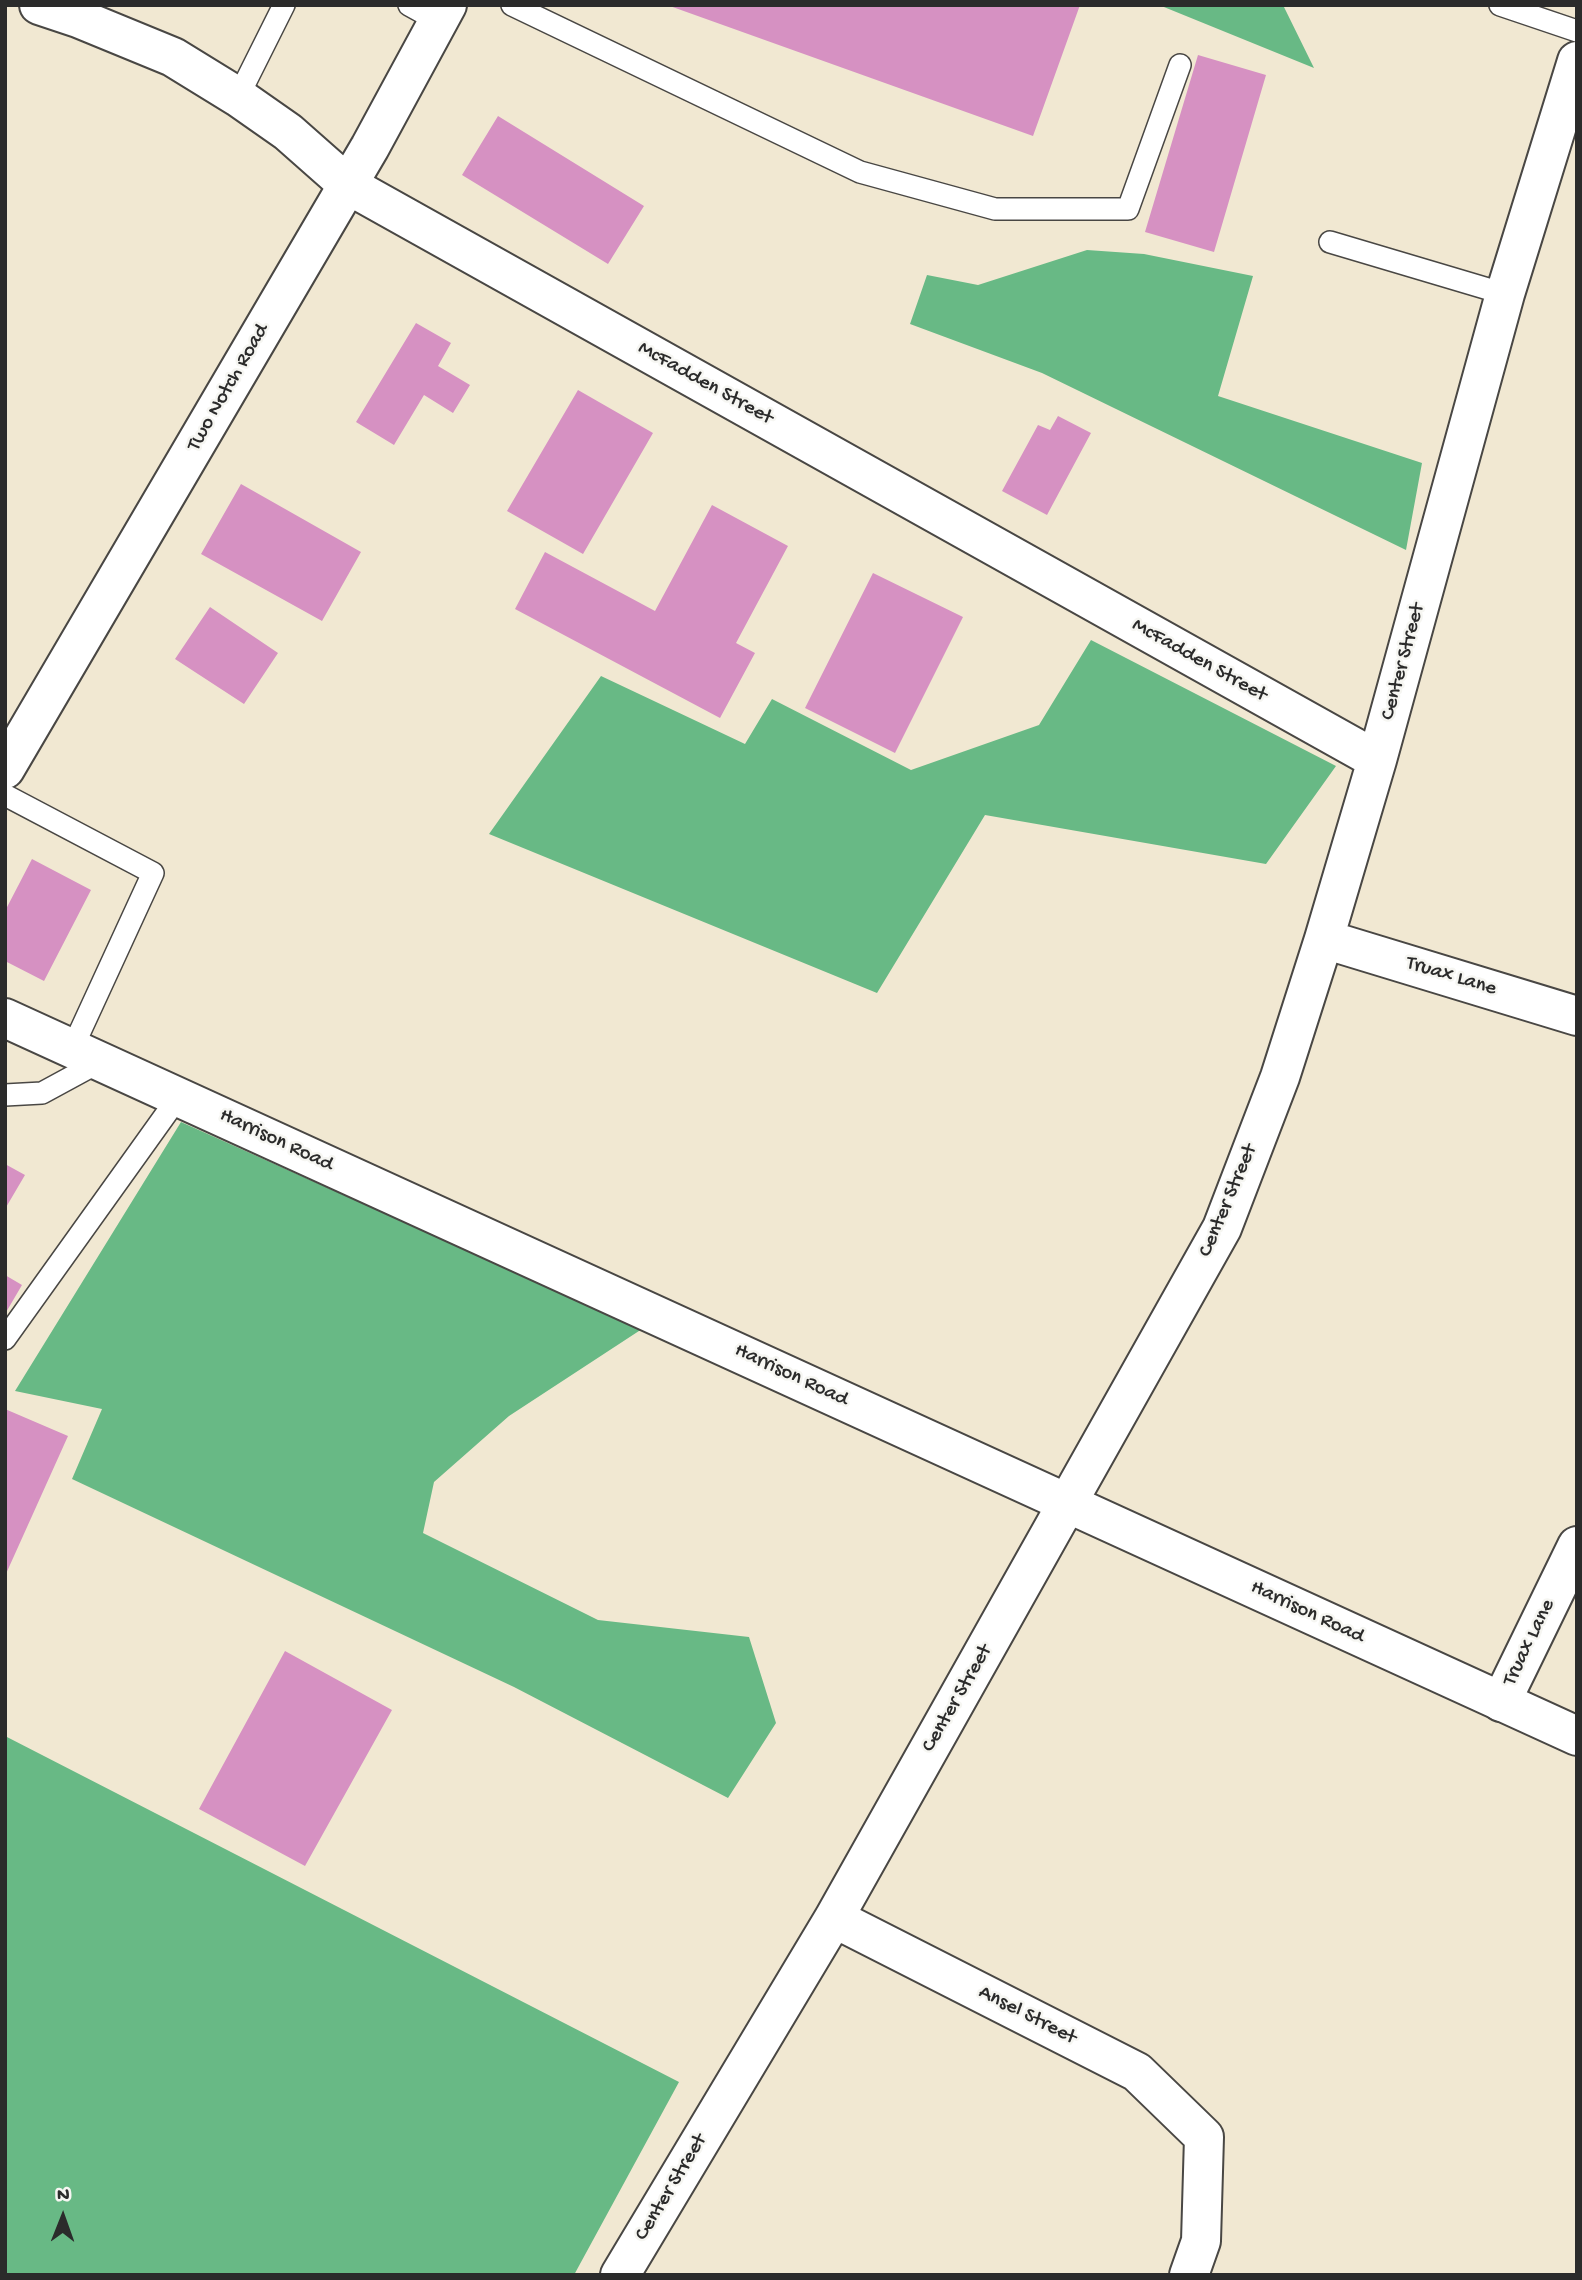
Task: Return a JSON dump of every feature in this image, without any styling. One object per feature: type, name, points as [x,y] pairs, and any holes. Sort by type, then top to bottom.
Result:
[{"type":"street","name":"McFadden Street","points":[[38,5],[78,18],[173,57],[239,97],[288,132],[348,185],[1377,760]]},
{"type":"street","name":"Two Notch Road","points":[[5,769],[348,185],[431,10]]},
{"type":"street","name":"Center Street","points":[[620,2275],[834,1918],[1222,1228],[1280,1077],[1324,939],[1377,760],[1505,294],[1577,61]]},
{"type":"street","name":"Truax Lane","points":[[1324,939],[1577,1016]]},
{"type":"street","name":"Harrison Road","points":[[5,1018],[1577,1736]]},
{"type":"street","name":"Truax Lane","points":[[1501,1703],[1577,1546]]},
{"type":"street","name":"Ansel Street","points":[[834,1918],[1137,2073],[1204,2137],[1201,2241],[1189,2275]]},
{"type":"lane","points":[[239,97],[284,5]]},
{"type":"lane","points":[[512,5],[860,172],[995,209],[1128,209],[1180,65]]},
{"type":"lane","points":[[1500,5],[1577,31]]},
{"type":"lane","points":[[1330,243],[1505,294]]},
{"type":"lane","points":[[5,795],[153,873],[87,1055],[42,1093],[5,1095]]},
{"type":"lane","points":[[5,1339],[179,1096]]},
{"type":"green space","points":[[1159,5],[1283,5],[1314,68]]},
{"type":"green space","points":[[1087,250],[1144,254],[1253,276],[1218,396],[1422,463],[1406,550],[1042,373],[910,324],[927,275],[978,285]]},
{"type":"green space","points":[[1091,640],[1336,766],[1266,864],[985,815],[877,993],[489,834],[601,676],[745,744],[772,699],[911,770],[1039,725]]},
{"type":"green space","points":[[181,1122],[642,1329],[509,1416],[434,1482],[423,1533],[598,1620],[749,1637],[776,1723],[728,1798],[514,1687],[72,1479],[102,1409],[15,1391]]},
{"type":"green space","points":[[5,1736],[679,2082],[574,2275],[5,2275]]},
{"type":"building","points":[[667,5],[1080,5],[1033,136]]},
{"type":"building","points":[[1198,55],[1266,75],[1214,252],[1145,232]]},
{"type":"building","points":[[498,116],[644,206],[608,264],[462,175]]},
{"type":"building","points":[[416,323],[451,343],[438,366],[470,385],[453,413],[424,395],[394,445],[356,422]]},
{"type":"building","points":[[578,390],[653,433],[583,554],[507,511]]},
{"type":"building","points":[[1058,416],[1091,433],[1047,515],[1002,491],[1038,425],[1050,430]]},
{"type":"building","points":[[241,484],[361,552],[322,621],[201,554]]},
{"type":"building","points":[[712,505],[788,546],[736,643],[755,653],[720,718],[515,609],[545,552],[655,611]]},
{"type":"building","points":[[873,573],[963,617],[895,753],[805,708]]},
{"type":"building","points":[[210,607],[278,653],[244,704],[175,659]]},
{"type":"building","points":[[32,859],[91,890],[44,981],[5,961],[5,911]]},
{"type":"building","points":[[5,1164],[25,1175],[5,1209]]},
{"type":"building","points":[[5,1275],[22,1285],[5,1314]]},
{"type":"building","points":[[5,1409],[68,1436],[5,1576]]},
{"type":"building","points":[[285,1651],[392,1710],[305,1866],[199,1809]]}]
